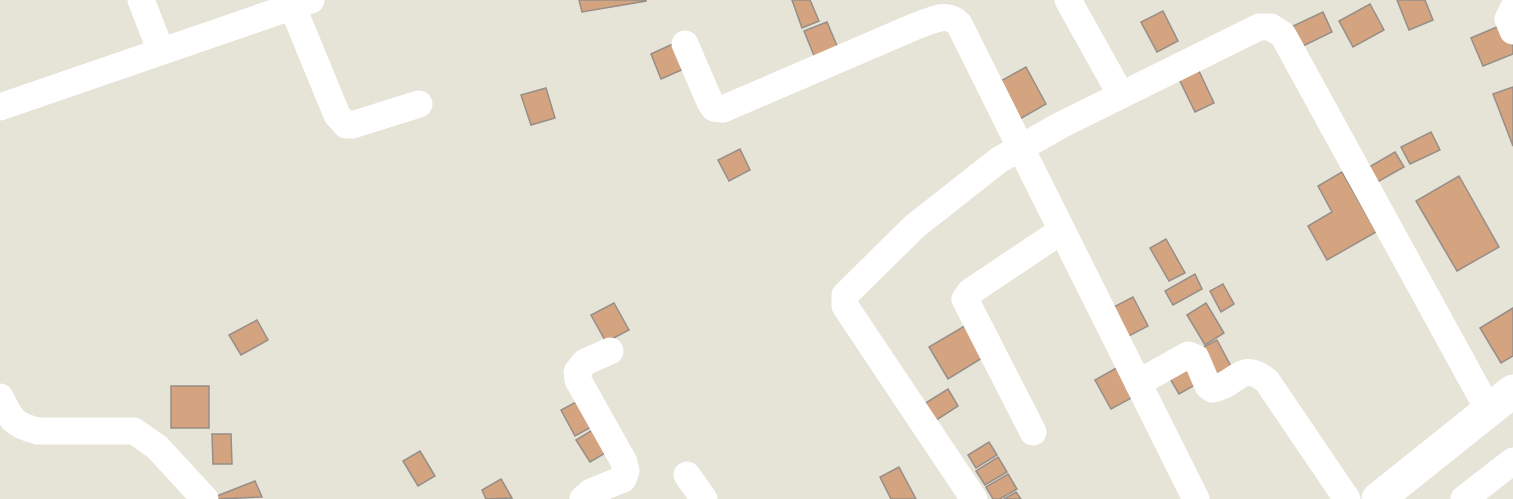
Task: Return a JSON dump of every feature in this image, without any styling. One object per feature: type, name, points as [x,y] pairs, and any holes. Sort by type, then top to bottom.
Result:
[{"type":"main road","points":[[1378,499],[1501,400]]},
{"type":"street","points":[[141,0],[161,51]]},
{"type":"street","points":[[1068,0],[1121,95]]},
{"type":"street","points":[[0,107],[302,4],[337,115],[346,125],[352,126],[419,104]]},
{"type":"street","points":[[1513,9],[1508,19],[1513,31]]},
{"type":"street","points":[[685,44],[710,102],[714,108],[723,109],[916,26],[945,16],[952,17],[959,24],[1022,147],[1061,231],[1196,499]]},
{"type":"street","points":[[974,499],[845,306],[844,298],[915,226],[976,176],[1022,147],[1259,27],[1271,27],[1283,35],[1501,400]]},
{"type":"street","points":[[1033,432],[965,299],[970,292],[1061,231]]},
{"type":"street","points":[[583,499],[591,492],[623,479],[626,471],[624,462],[578,381],[577,372],[585,362],[610,351]]},
{"type":"street","points":[[1138,383],[1188,355],[1196,358],[1208,386],[1212,389],[1243,373],[1258,374],[1267,381],[1347,499]]},
{"type":"street","points":[[0,397],[10,417],[16,424],[25,428],[38,430],[123,429],[140,434],[157,447],[205,499]]},
{"type":"street","points":[[1464,499],[1513,461]]},
{"type":"street","points":[[687,475],[704,499]]},
{"type":"building","points":[[579,0],[646,0],[646,1],[582,12]]},
{"type":"building","points":[[792,0],[810,0],[819,21],[802,28]]},
{"type":"building","points":[[1397,0],[1425,0],[1433,20],[1409,30]]},
{"type":"building","points":[[1370,4],[1384,30],[1353,47],[1339,21]]},
{"type":"building","points":[[1163,11],[1178,41],[1157,52],[1141,22]]},
{"type":"building","points":[[1323,12],[1332,32],[1303,46],[1293,26]]},
{"type":"building","points":[[827,22],[838,48],[815,58],[804,31]]},
{"type":"building","points":[[1504,24],[1513,46],[1513,54],[1483,66],[1471,38]]},
{"type":"building","points":[[677,42],[688,67],[661,79],[651,54]]},
{"type":"building","points":[[1026,67],[1046,104],[1020,119],[999,82]]},
{"type":"building","points":[[1198,69],[1214,103],[1195,112],[1179,79]]},
{"type":"building","points":[[1513,87],[1513,146],[1493,94]]},
{"type":"building","points":[[546,88],[555,118],[531,125],[521,95]]},
{"type":"building","points":[[1431,132],[1440,150],[1410,164],[1401,147]]},
{"type":"building","points":[[740,149],[750,170],[729,181],[718,160]]},
{"type":"building","points":[[1395,152],[1404,167],[1372,185],[1364,170]]},
{"type":"building","points":[[1342,172],[1376,232],[1327,260],[1308,226],[1332,212],[1318,186]]},
{"type":"building","points":[[1459,176],[1499,247],[1457,271],[1416,201]]},
{"type":"building","points":[[1166,239],[1185,273],[1169,281],[1150,248]]},
{"type":"building","points":[[1195,274],[1202,289],[1173,305],[1165,291]]},
{"type":"building","points":[[1223,284],[1234,304],[1221,312],[1210,291]]},
{"type":"building","points":[[1133,297],[1148,326],[1123,339],[1108,310]]},
{"type":"building","points":[[614,303],[629,330],[606,342],[591,315]]},
{"type":"building","points":[[1206,303],[1224,333],[1205,345],[1187,315]]},
{"type":"building","points":[[1513,308],[1513,356],[1501,363],[1480,328]]},
{"type":"building","points":[[257,320],[268,340],[241,355],[229,335]]},
{"type":"building","points":[[968,324],[987,355],[948,379],[929,347]]},
{"type":"building","points":[[1217,340],[1233,370],[1214,380],[1198,350]]},
{"type":"building","points":[[1189,357],[1202,381],[1179,394],[1165,370]]},
{"type":"building","points":[[1118,367],[1135,396],[1111,409],[1095,380]]},
{"type":"building","points":[[171,386],[209,386],[209,428],[171,428]]},
{"type":"building","points":[[948,389],[958,406],[935,421],[924,404]]},
{"type":"building","points":[[582,399],[597,424],[575,436],[561,410]]},
{"type":"building","points":[[594,429],[607,452],[590,462],[576,440]]},
{"type":"building","points":[[212,434],[231,434],[232,464],[213,464]]},
{"type":"building","points":[[989,442],[997,455],[976,468],[968,455]]},
{"type":"building","points":[[420,451],[435,476],[418,486],[403,461]]},
{"type":"building","points":[[998,457],[1007,472],[985,485],[976,471]]},
{"type":"building","points":[[899,467],[916,499],[891,499],[880,477]]},
{"type":"building","points":[[1008,474],[1017,489],[1000,499],[993,499],[986,487]]},
{"type":"building","points":[[501,479],[512,498],[486,499],[482,490]]},
{"type":"building","points":[[255,481],[262,497],[218,499],[217,496]]},
{"type":"building","points":[[1016,492],[1021,499],[1004,499]]}]
